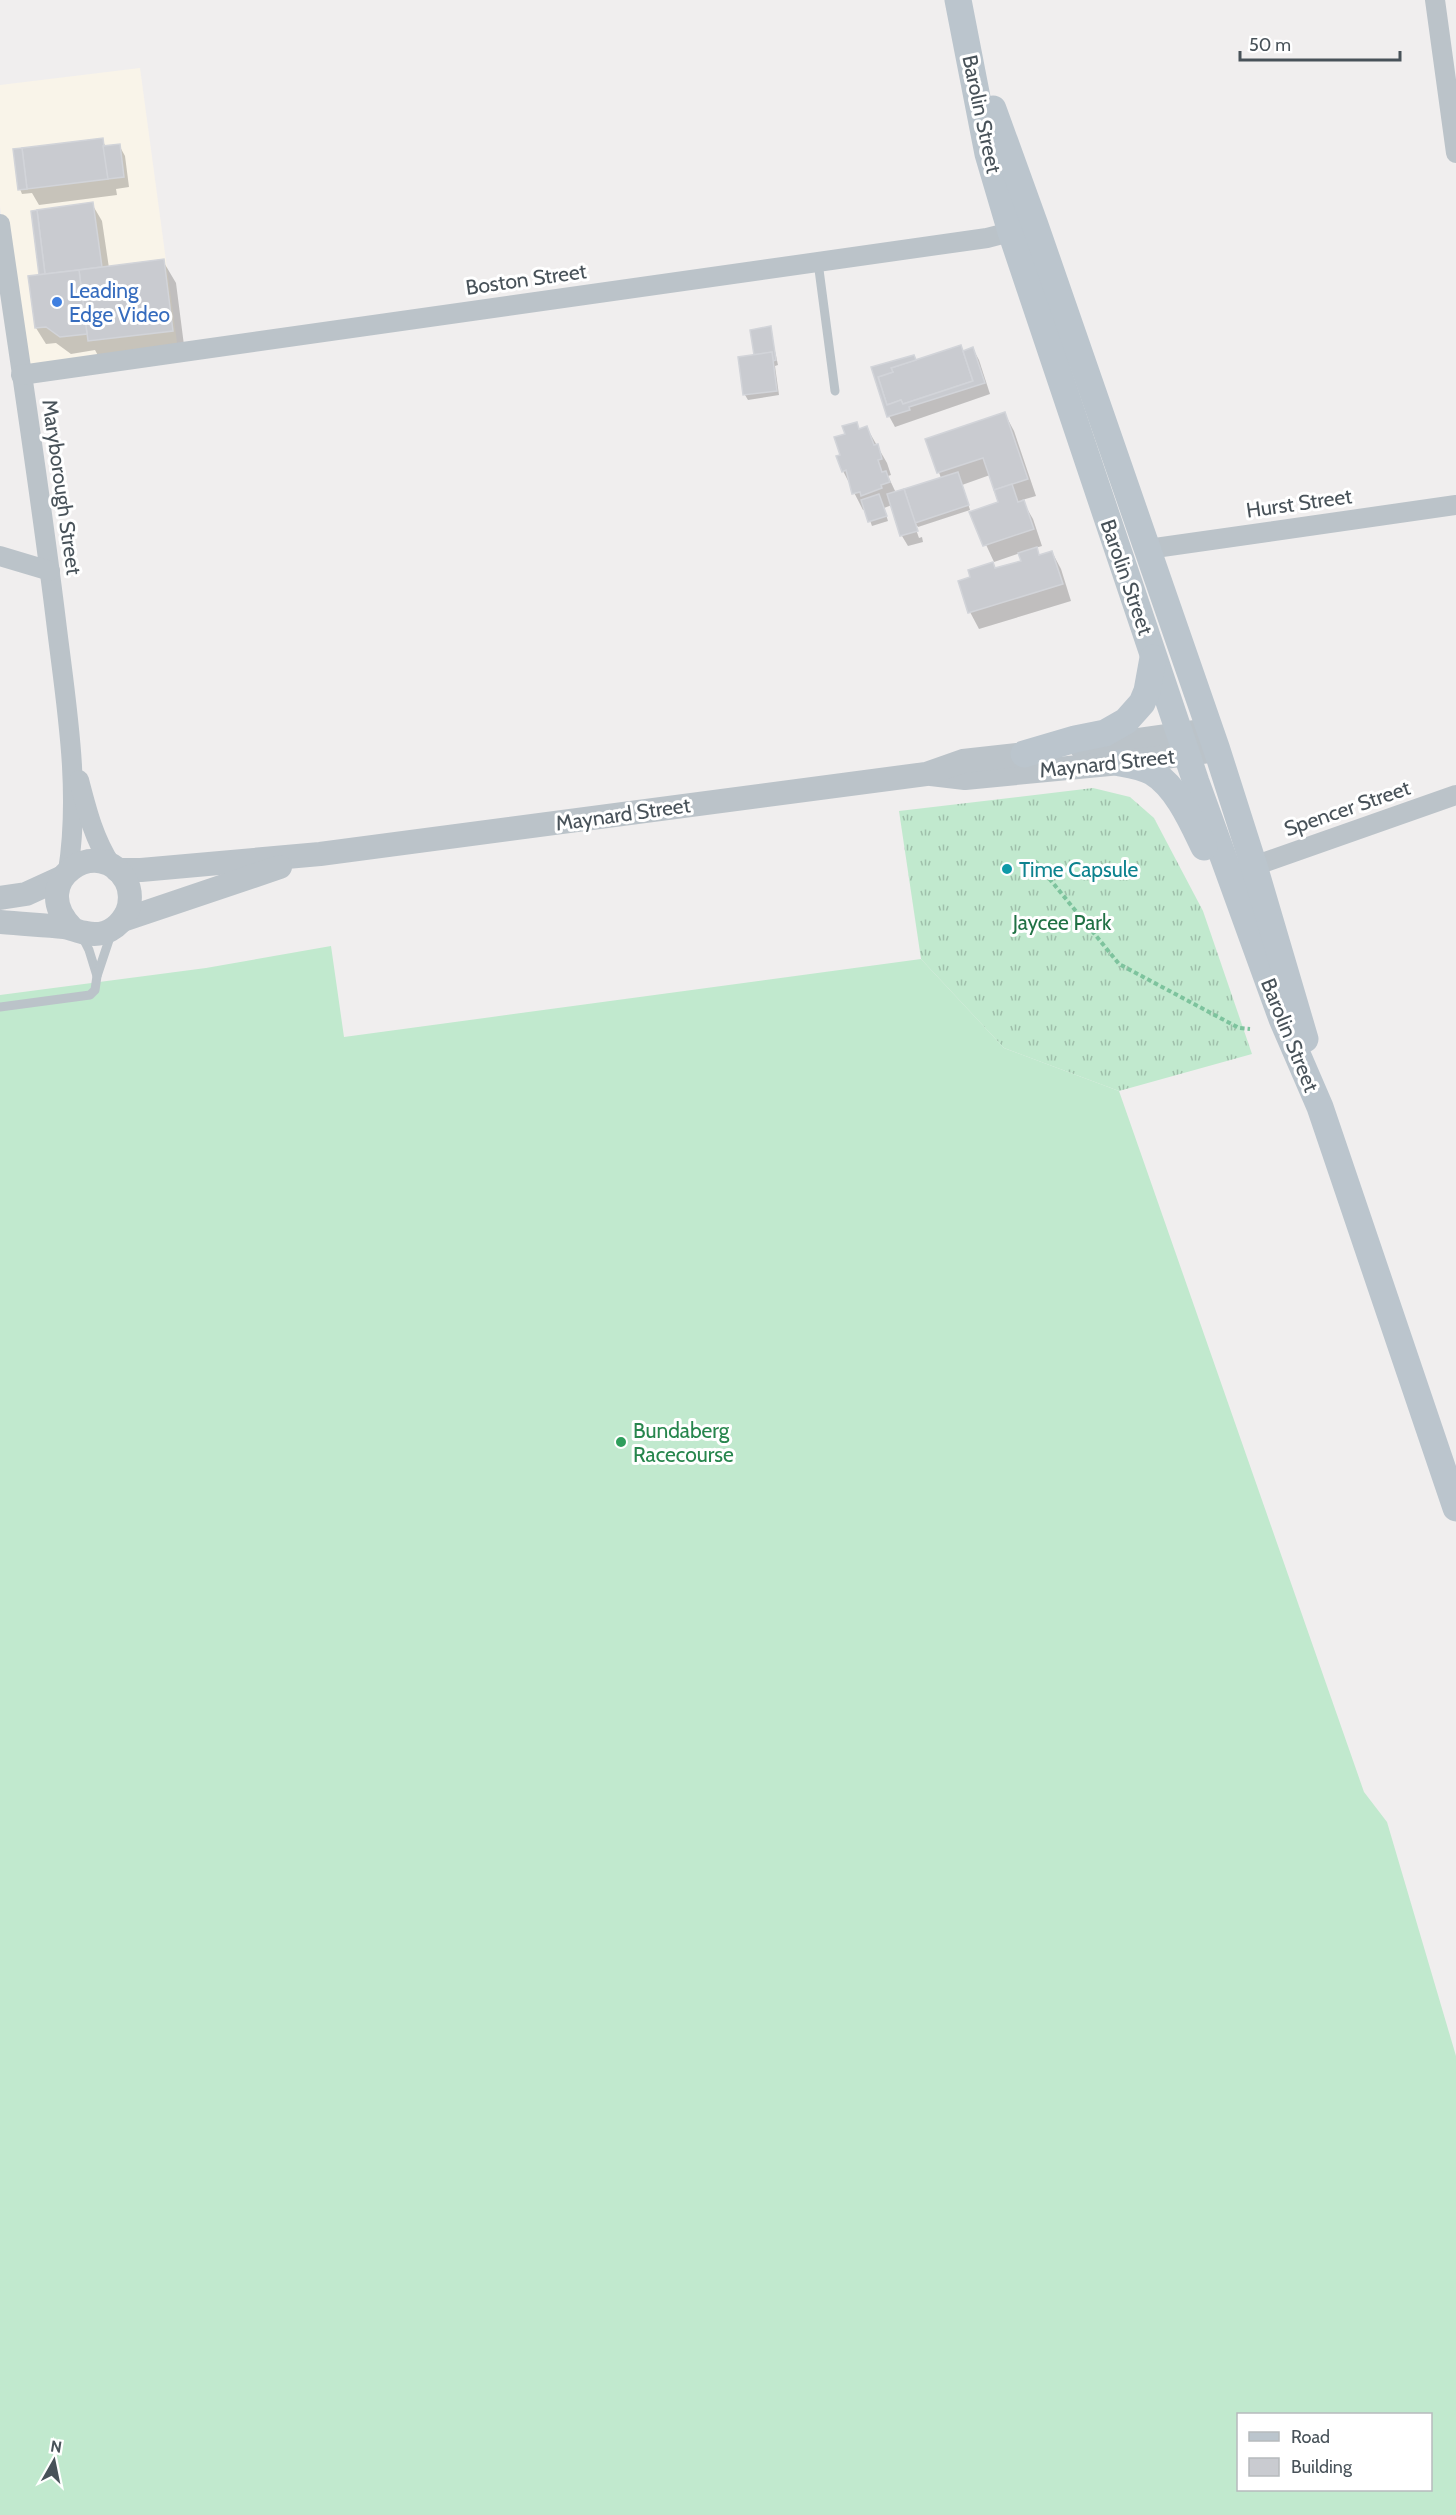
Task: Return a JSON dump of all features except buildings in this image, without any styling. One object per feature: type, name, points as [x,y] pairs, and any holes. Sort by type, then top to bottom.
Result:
[{"type":"main road","name":"Barolin Street","points":[[958,0],[988,154],[1023,229],[1148,549],[1254,866],[1299,1013],[1320,1107]]},
{"type":"main road","name":"Barolin Street","points":[[1023,229],[1183,745],[1264,972],[1320,1107],[1456,1508]]},
{"type":"main road","points":[[1024,754],[1105,733],[1126,721],[1142,703],[1147,691],[1154,657]]},
{"type":"main road","points":[[1120,764],[1150,771],[1160,778],[1185,810],[1209,859],[1229,909],[1264,972]]},
{"type":"street","points":[[1435,0],[1456,153]]},
{"type":"street","name":"Maryborough Street","points":[[0,224],[50,571],[73,757],[99,848],[114,868]]},
{"type":"street","name":"Boston Street","points":[[21,375],[987,238],[1023,229]]},
{"type":"street","name":"Hurst Street","points":[[1148,549],[1456,505]]},
{"type":"street","points":[[0,556],[50,571]]},
{"type":"street","name":"Maynard Street","points":[[114,868],[141,870],[320,854],[926,774],[963,761],[1024,754],[1183,745],[1213,740]]},
{"type":"street","name":"Maynard Street","points":[[926,774],[965,778],[1120,764],[1183,745]]},
{"type":"street","name":"Maryborough Street","points":[[64,875],[72,832],[73,757]]},
{"type":"street","name":"Spencer Street","points":[[1254,866],[1456,795]]},
{"type":"street","name":"Maynard Street","points":[[118,924],[320,854]]},
{"type":"street","points":[[0,898],[26,894],[88,861],[100,861],[114,868],[126,881],[130,894],[129,907],[118,924],[96,934],[0,922]]},
{"type":"street","points":[[64,875],[56,891],[57,905],[62,918],[76,930]]},
{"type":"lane","points":[[818,262],[835,391]]},
{"type":"lane","points":[[0,1008],[84,998],[95,990],[97,976],[118,924]]},
{"type":"lane","points":[[76,930],[89,950],[97,976]]},
{"type":"path","points":[[1035,861],[1119,964],[1239,1028],[1250,1029]]},
{"type":"shaded area","points":[[140,68],[178,350],[23,372],[0,206],[0,85]]},
{"type":"green space","name":"Jaycee Park","points":[[1093,788],[1130,797],[1154,818],[1203,911],[1252,1054],[1119,1091],[1004,1048],[921,959],[899,811]]},
{"type":"green space","name":"Bundaberg Racecourse","points":[[331,946],[344,1037],[921,959],[1004,1048],[1119,1091],[1364,1792],[1387,1822],[1456,2056],[1456,2515],[0,2515],[0,995],[206,968]]},
{"type":"place","name":"Leading Edge Video","points":[[57,302]]},
{"type":"place","name":"Time Capsule","points":[[1007,869]]},
{"type":"place","name":"Bundaberg Racecourse","points":[[621,1442]]}]
